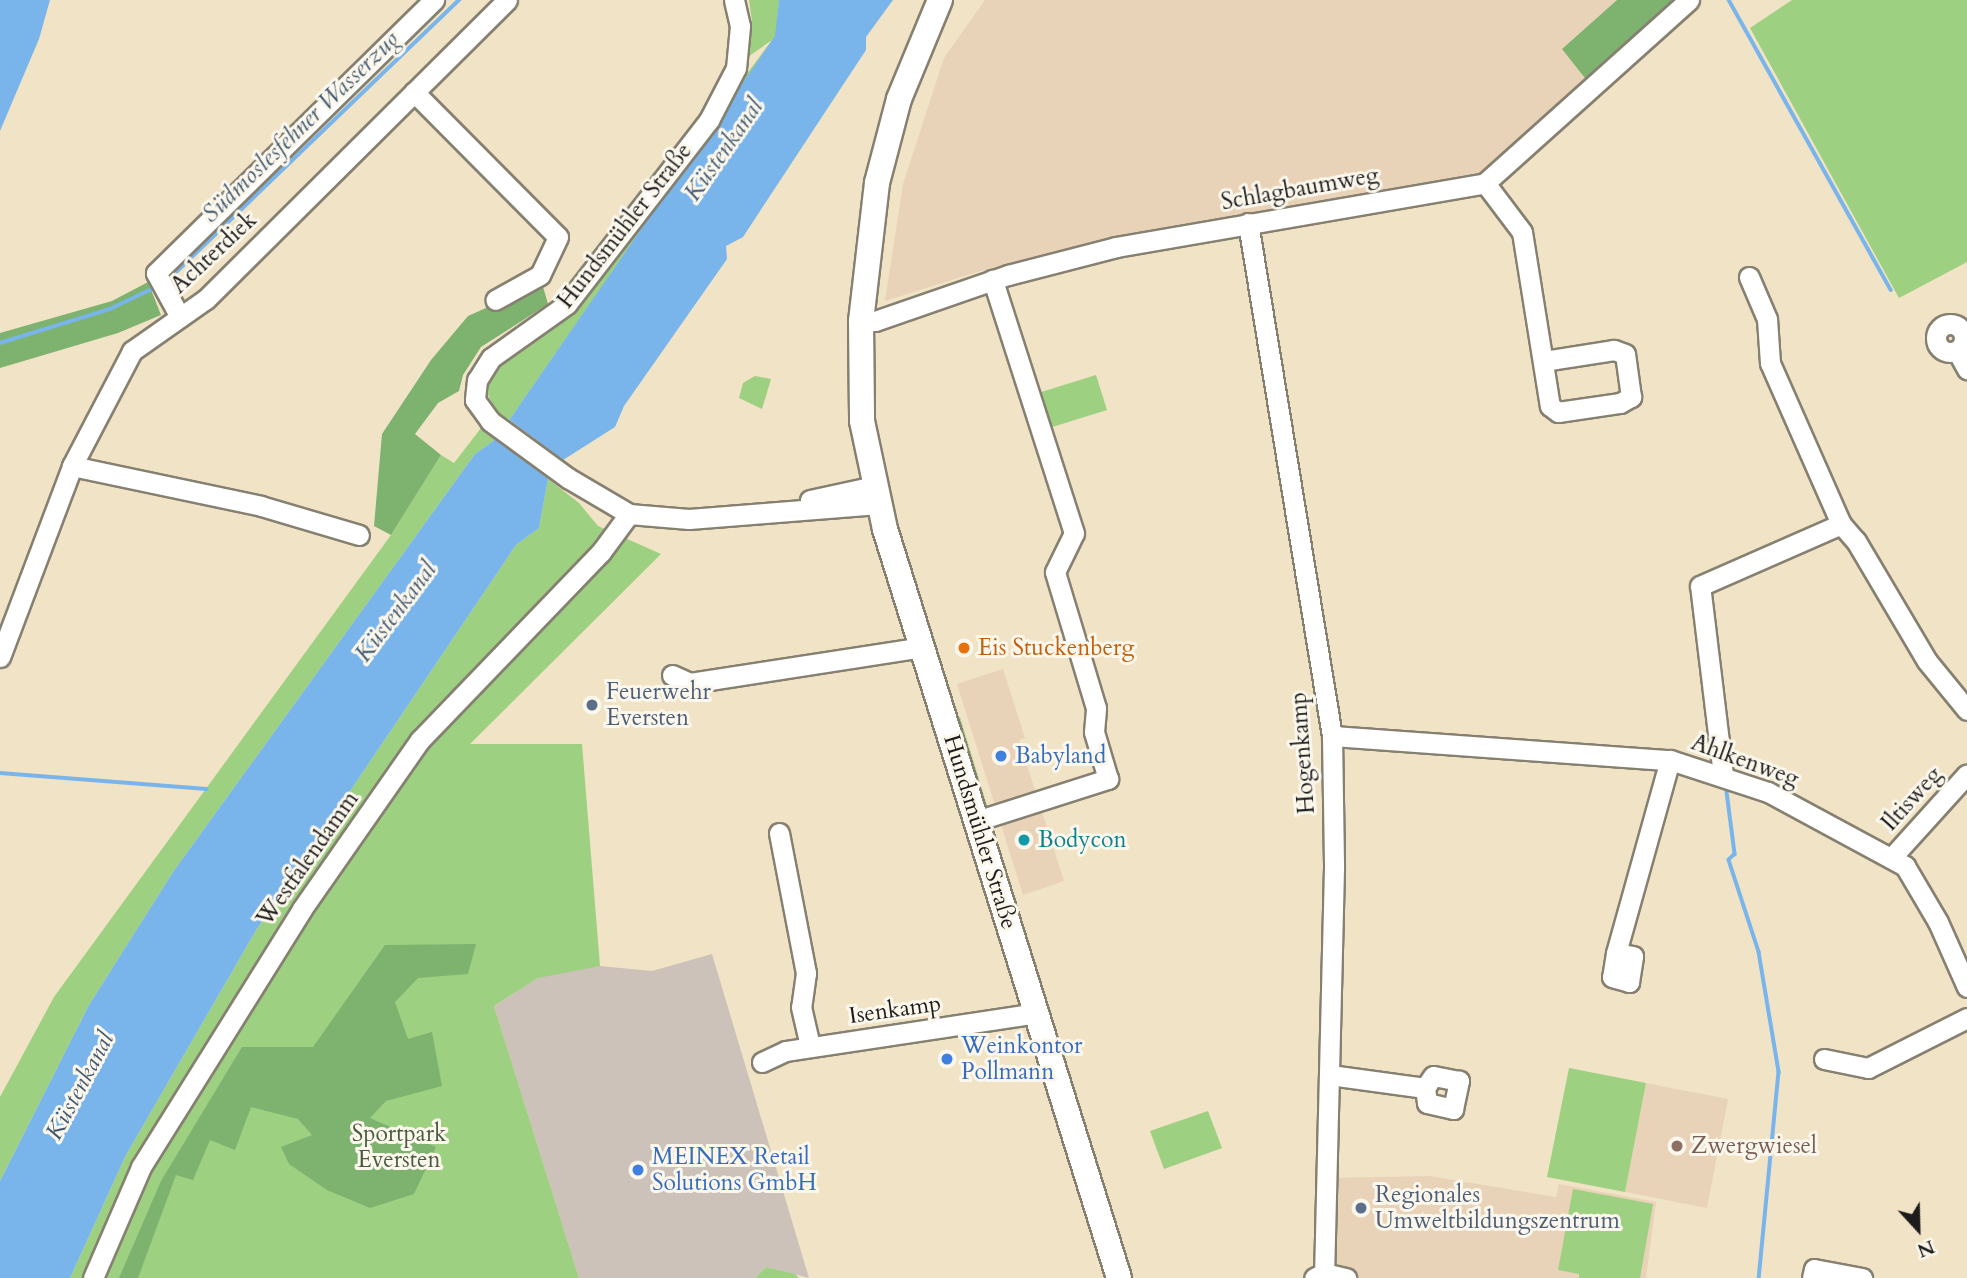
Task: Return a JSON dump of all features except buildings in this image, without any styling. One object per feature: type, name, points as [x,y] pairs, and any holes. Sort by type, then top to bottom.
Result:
[{"type":"main road","points":[[876,495],[862,421],[861,321],[870,228],[899,99],[940,0]]},
{"type":"main road","name":"Hundsmühler Straße","points":[[876,495],[1119,1278]]},
{"type":"street","points":[[180,317],[156,273],[434,0]]},
{"type":"street","name":"Achterdiek","points":[[0,657],[72,466],[132,351],[206,299],[508,0]]},
{"type":"street","name":"Hundsmühler Straße","points":[[734,0],[740,46],[725,94],[567,304],[505,346],[482,370],[475,400],[490,421],[568,478],[629,514],[689,519],[755,514],[876,495]]},
{"type":"street","points":[[1543,360],[1614,350],[1625,354],[1631,397],[1620,403],[1558,412],[1550,406],[1522,232],[1485,183],[1689,0]]},
{"type":"street","points":[[414,92],[558,237],[540,275],[495,300]]},
{"type":"street","name":"Schlagbaumweg","points":[[861,321],[875,321],[993,280],[1116,247],[1485,183]]},
{"type":"street","name":"Hogenkamp","points":[[1248,223],[1332,736],[1329,1075],[1321,1276]]},
{"type":"street","points":[[1749,276],[1767,319],[1770,362],[1841,524],[1856,541],[1927,661],[1967,710]]},
{"type":"street","points":[[976,821],[1108,779],[1094,732],[1096,708],[1055,572],[1074,533],[993,280]]},
{"type":"street","points":[[1957,351],[1967,369]]},
{"type":"street","points":[[72,466],[261,506],[359,535]]},
{"type":"street","name":"Westfalendamm","points":[[93,1278],[141,1167],[302,908],[420,740],[601,552],[629,514]]},
{"type":"street","points":[[1723,775],[1700,586],[1841,524]]},
{"type":"street","points":[[672,675],[690,683],[922,647]]},
{"type":"street","name":"Ahlkenweg","points":[[1332,736],[1670,760],[1723,775],[1768,792],[1893,856],[1914,878],[1967,987]]},
{"type":"street","points":[[1616,953],[1670,760]]},
{"type":"street","name":"Iltisweg","points":[[1893,856],[1967,774]]},
{"type":"street","points":[[779,833],[806,973],[801,1007],[810,1046]]},
{"type":"street","name":"Isenkamp","points":[[762,1062],[810,1046],[1036,1013]]},
{"type":"street","points":[[1824,1059],[1868,1068],[1967,1018]]},
{"type":"street","points":[[1329,1075],[1425,1088]]},
{"type":"street","points":[[1812,1278],[1814,1269],[1862,1278]]},
{"type":"street","points":[[1321,1276],[1346,1278]]},
{"type":"shaded area","points":[[985,0],[1617,0],[1562,49],[1588,82],[1481,177],[1273,210],[987,269],[885,301],[903,184],[944,58]]},
{"type":"shaded area","points":[[1003,669],[1025,738],[1019,740],[1064,881],[1023,895],[957,684]]},
{"type":"shaded area","points":[[712,954],[809,1278],[766,1267],[755,1278],[579,1278],[494,1006],[538,978],[560,971],[600,966],[652,971]]},
{"type":"shaded area","name":"Zwergwiesel","points":[[1646,1083],[1728,1099],[1707,1208],[1625,1192]]},
{"type":"shaded area","points":[[1430,1176],[1556,1197],[1559,1184],[1656,1202],[1646,1278],[1346,1278],[1324,1273],[1327,1178]]},
{"type":"green space","points":[[749,0],[779,0],[776,36],[496,439],[475,454],[173,872],[89,1005],[0,1181],[0,1097],[54,997],[391,535],[441,455],[454,463],[495,410],[485,388],[494,369],[572,309],[772,40],[745,59],[752,21]]},
{"type":"green space","points":[[1617,0],[1681,0],[1588,82],[1562,49]]},
{"type":"green space","points":[[1792,0],[1967,0],[1967,262],[1899,298],[1750,28]]},
{"type":"green space","points":[[148,282],[161,315],[118,333],[0,368],[0,333],[112,301]]},
{"type":"green space","points":[[542,283],[548,304],[481,347],[463,375],[459,391],[438,403],[415,434],[441,455],[391,535],[374,526],[382,434],[431,360],[468,316]]},
{"type":"green space","points":[[1096,375],[1107,410],[1049,428],[1038,393]]},
{"type":"green space","points":[[755,376],[771,379],[762,409],[739,398],[743,383]]},
{"type":"green space","name":"Sportpark Eversten","points":[[548,479],[579,503],[598,526],[661,554],[470,744],[582,744],[600,966],[538,978],[494,1006],[579,1278],[70,1278],[126,1155],[255,932],[516,545],[539,528]]},
{"type":"green space","points":[[960,717],[988,809],[981,806],[952,719]]},
{"type":"green space","name":"Sportpark Eversten","points":[[476,944],[468,974],[418,978],[395,1002],[408,1039],[432,1032],[442,1086],[386,1101],[370,1118],[436,1147],[414,1194],[370,1208],[327,1190],[289,1164],[281,1147],[312,1135],[298,1119],[251,1107],[235,1150],[210,1140],[193,1180],[176,1175],[138,1278],[119,1278],[161,1181],[242,1047],[313,1047],[385,945]]},
{"type":"green space","points":[[1569,1068],[1646,1083],[1625,1192],[1547,1177]]},
{"type":"green space","points":[[1208,1111],[1222,1148],[1164,1169],[1150,1131]]},
{"type":"green space","points":[[1573,1189],[1653,1204],[1640,1278],[1579,1278],[1579,1274],[1558,1270]]},
{"type":"green space","points":[[766,1267],[795,1274],[799,1278],[755,1278]]},
{"type":"water","points":[[0,0],[50,0],[39,39],[0,131]]},
{"type":"water","name":"Küstenkanal","points":[[779,0],[893,0],[866,37],[866,50],[743,237],[726,246],[727,259],[624,406],[615,427],[563,460],[548,479],[539,528],[516,545],[255,932],[126,1155],[70,1278],[0,1278],[0,1181],[89,1005],[173,872],[475,454],[496,439],[775,36]]},
{"type":"pier","points":[[507,418],[566,462],[552,480],[493,436]]},
{"type":"waterway","name":"Südmoslesfehner Wasserzug","points":[[168,280],[459,0]]},
{"type":"waterway","points":[[1729,0],[1891,290]]},
{"type":"waterway","name":"Südmoslesfehner Wasserzug","points":[[0,343],[110,309],[156,287]]},
{"type":"waterway","points":[[0,773],[206,789]]},
{"type":"waterway","points":[[1727,792],[1735,854],[1729,860],[1759,952],[1779,1072],[1759,1278]]},
{"type":"place","name":"Eis Stuckenberg","points":[[964,648]]},
{"type":"place","name":"Feuerwehr Eversten","points":[[592,705]]},
{"type":"place","name":"Babyland","points":[[1001,756]]},
{"type":"place","name":"Bodycon","points":[[1024,840]]},
{"type":"place","name":"Weinkontor Pollmann","points":[[947,1059]]},
{"type":"place","name":"Zwergwiesel","points":[[1677,1146]]},
{"type":"place","name":"MEINEX Retail Solutions GmbH","points":[[638,1170]]},
{"type":"place","name":"Regionales Umweltbildungszentrum","points":[[1361,1208]]}]
